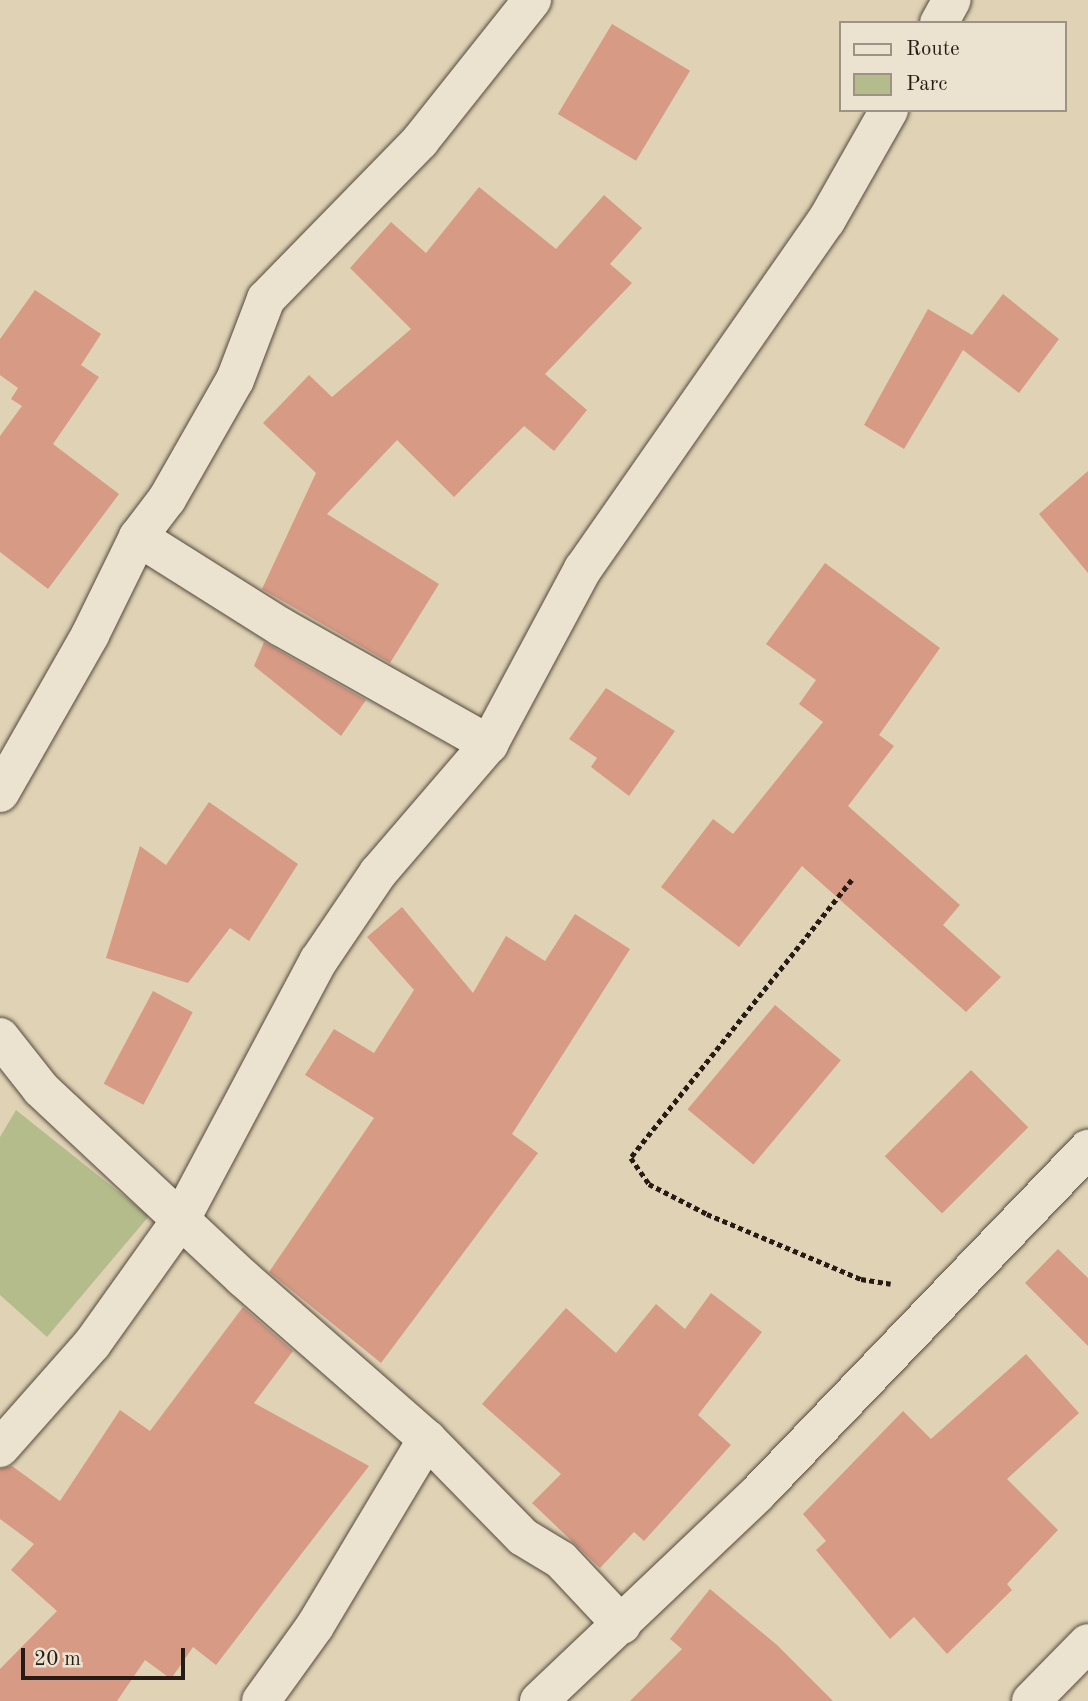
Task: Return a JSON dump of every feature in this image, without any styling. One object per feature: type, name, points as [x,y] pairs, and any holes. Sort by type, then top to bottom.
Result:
[{"type":"street","points":[[0,793],[90,635],[138,537],[167,499],[235,380],[266,299],[420,141],[532,0]]},
{"type":"street","points":[[940,21],[953,0]]},
{"type":"street","points":[[0,1448],[92,1343],[181,1219],[346,919],[378,873],[489,744],[583,569],[826,221],[889,112]]},
{"type":"street","points":[[138,537],[281,627],[489,744]]},
{"type":"street","points":[[0,1037],[41,1089],[181,1219],[427,1439],[523,1537],[561,1560],[622,1625]]},
{"type":"street","points":[[539,1701],[758,1493],[1088,1149]]},
{"type":"street","points":[[261,1701],[315,1626],[427,1439]]},
{"type":"street","points":[[1031,1701],[1088,1643]]},
{"type":"path","points":[[852,880],[631,1157],[649,1184],[861,1279],[932,1292],[957,1285]]},
{"type":"green space","points":[[16,1110],[149,1216],[47,1337],[0,1295],[0,1137]]},
{"type":"building","points":[[612,24],[690,71],[636,161],[558,114]]},
{"type":"building","points":[[479,187],[556,249],[604,195],[642,228],[610,264],[632,283],[545,374],[587,410],[554,451],[524,426],[454,497],[397,440],[327,514],[439,584],[390,663],[262,589],[316,473],[263,423],[309,375],[332,397],[411,329],[350,268],[391,222],[426,253]]},
{"type":"building","points":[[35,290],[101,334],[81,365],[99,377],[53,444],[119,494],[48,589],[0,552],[0,436],[22,406],[11,399],[18,388],[0,375],[0,339]]},
{"type":"building","points":[[1003,294],[1059,339],[1019,393],[963,350],[904,449],[864,425],[928,309],[972,335]]},
{"type":"building","points":[[1088,471],[1088,573],[1039,514]]},
{"type":"building","points":[[825,563],[940,648],[879,735],[894,746],[848,806],[960,905],[943,925],[1001,977],[966,1012],[802,866],[739,947],[661,887],[713,819],[733,834],[823,722],[799,704],[816,680],[766,644]]},
{"type":"building","points":[[264,642],[366,700],[341,736],[254,666]]},
{"type":"building","points":[[606,688],[675,731],[629,796],[591,767],[597,758],[569,739]]},
{"type":"building","points":[[209,802],[298,864],[249,941],[230,928],[188,983],[106,958],[140,846],[166,865]]},
{"type":"building","points":[[402,907],[473,993],[506,936],[545,961],[575,914],[630,949],[512,1134],[538,1153],[381,1363],[269,1272],[374,1118],[305,1075],[334,1029],[374,1053],[414,990],[367,937]]},
{"type":"building","points":[[153,991],[193,1012],[143,1105],[104,1084]]},
{"type":"building","points":[[775,1005],[841,1060],[753,1164],[688,1109]]},
{"type":"building","points":[[971,1070],[1028,1127],[942,1214],[885,1156]]},
{"type":"building","points":[[1058,1249],[1088,1278],[1088,1346],[1025,1283]]},
{"type":"building","points":[[711,1293],[762,1332],[698,1415],[731,1445],[644,1541],[634,1532],[600,1568],[532,1503],[561,1474],[482,1404],[566,1308],[616,1353],[656,1304],[685,1329]]},
{"type":"building","points":[[243,1307],[293,1351],[254,1403],[369,1466],[216,1665],[193,1647],[171,1679],[145,1660],[117,1701],[0,1701],[0,1669],[57,1611],[11,1570],[34,1544],[0,1519],[0,1469],[12,1466],[60,1501],[120,1410],[150,1431]]},
{"type":"building","points":[[1026,1354],[1079,1413],[1007,1479],[1058,1530],[1007,1584],[1012,1590],[947,1654],[914,1617],[890,1639],[816,1550],[826,1541],[803,1514],[903,1411],[931,1439]]},
{"type":"building","points":[[710,1589],[777,1645],[833,1701],[630,1701],[682,1649],[670,1639]]}]
